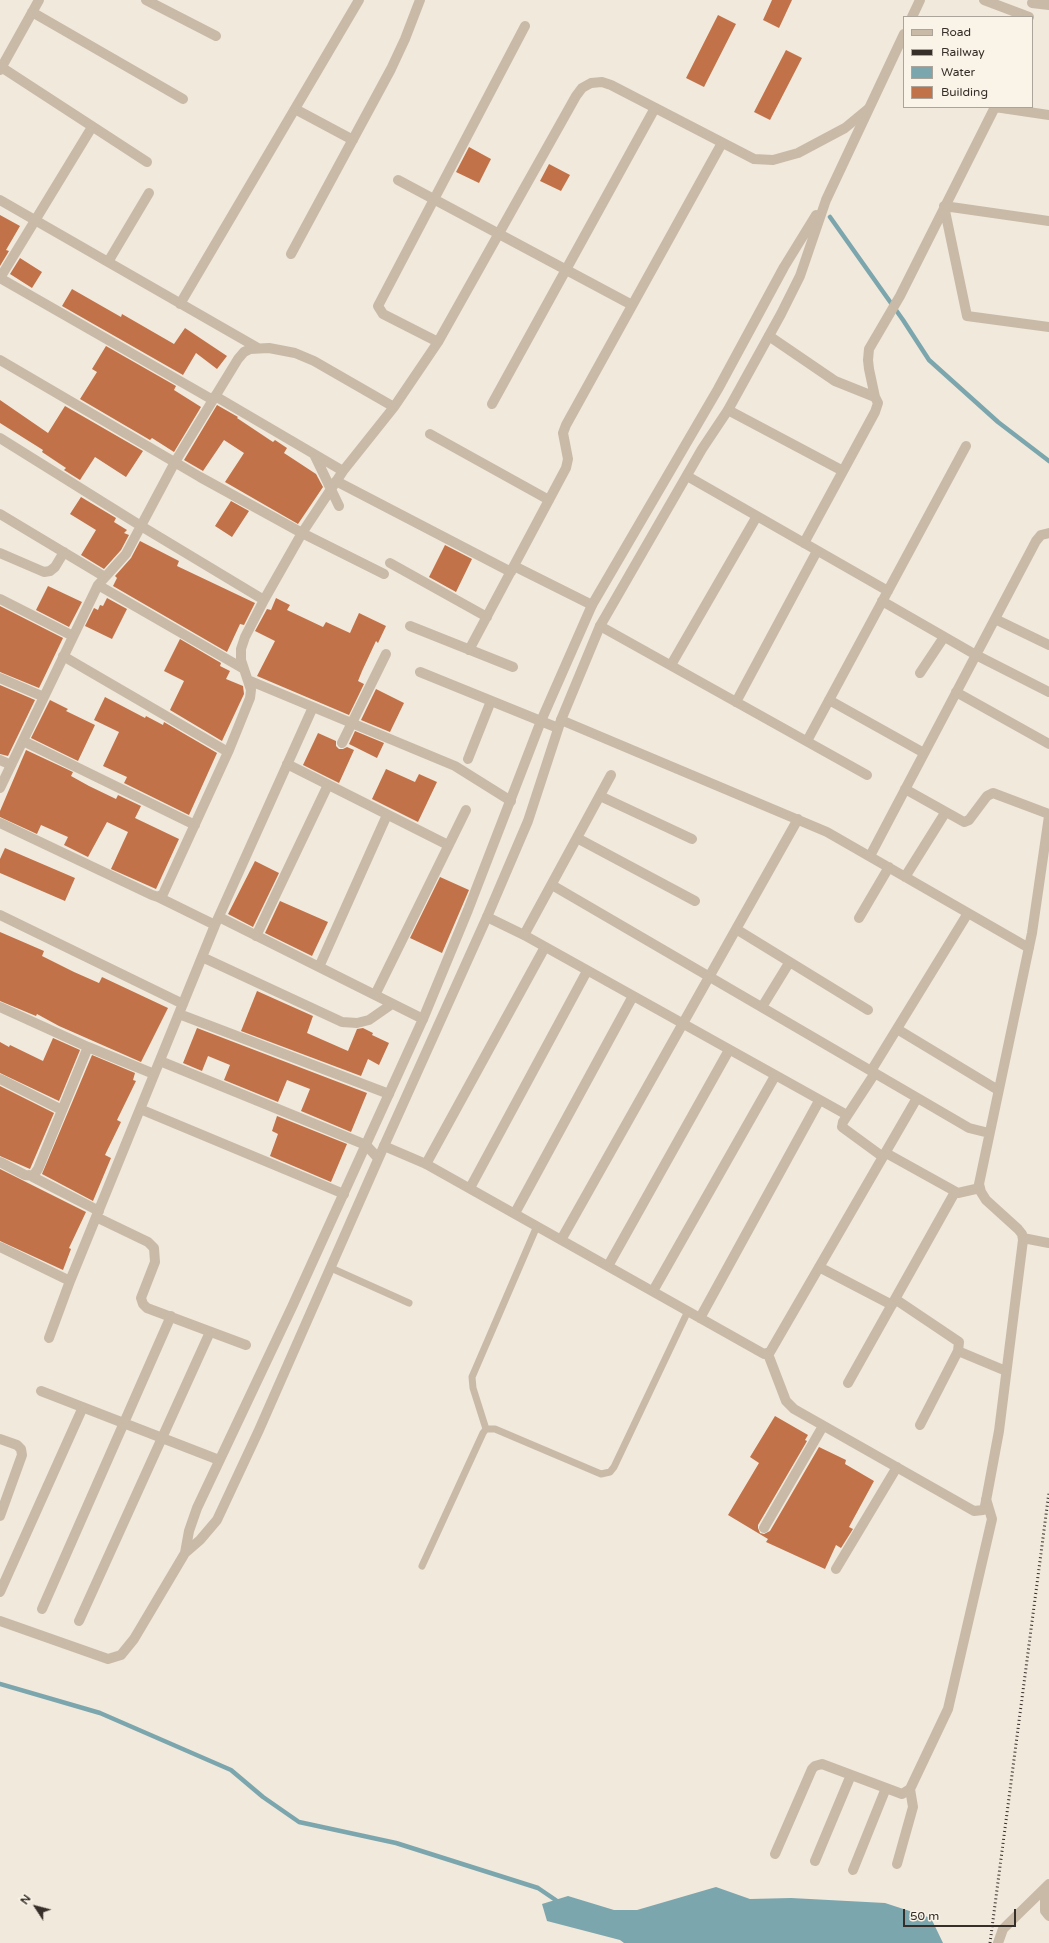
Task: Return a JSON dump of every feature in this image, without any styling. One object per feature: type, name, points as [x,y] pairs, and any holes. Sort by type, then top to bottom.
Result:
[{"type":"street","points":[[39,0],[1,68],[147,162]]},
{"type":"street","points":[[146,0],[216,36]]},
{"type":"street","points":[[180,304],[359,0]]},
{"type":"street","points":[[291,254],[394,63],[420,0]]},
{"type":"street","points":[[912,16],[920,0]]},
{"type":"street","points":[[984,0],[1026,16]]},
{"type":"street","points":[[1029,16],[1032,1],[1049,5]]},
{"type":"street","points":[[32,12],[183,98]]},
{"type":"street","points":[[438,342],[383,314],[378,306],[525,26]]},
{"type":"street","points":[[0,1621],[108,1659],[121,1655],[134,1639],[185,1553],[200,1540],[217,1520],[260,1430],[378,1158],[487,917],[528,821],[559,724],[600,626],[687,476],[728,410],[800,276],[826,200],[903,36]]},
{"type":"street","points":[[158,897],[164,894],[228,752],[250,698],[251,690],[241,660],[241,649],[245,637],[264,600],[302,533],[343,471],[394,406],[438,342],[576,96],[582,88],[591,83],[602,82],[754,159],[773,160],[798,153],[845,128],[868,109]]},
{"type":"street","points":[[492,404],[655,108]]},
{"type":"street","points":[[804,543],[875,412],[878,403],[875,397],[868,360],[869,349],[900,296],[994,108]]},
{"type":"street","points":[[1003,108],[1049,114]]},
{"type":"street","points":[[295,109],[353,140]]},
{"type":"street","points":[[92,127],[0,278],[343,471]]},
{"type":"street","points":[[469,650],[566,468],[568,459],[563,433],[566,425],[722,142]]},
{"type":"street","points":[[398,180],[500,233],[632,305]]},
{"type":"street","points":[[108,262],[149,193]]},
{"type":"street","points":[[0,200],[258,348]]},
{"type":"street","points":[[185,1553],[191,1525],[219,1460],[292,1307],[423,1019],[468,910],[541,722],[592,605],[718,389],[784,267],[826,200]]},
{"type":"street","points":[[944,206],[1049,221]]},
{"type":"street","points":[[944,206],[967,316],[1049,327]]},
{"type":"street","points":[[769,336],[835,381],[875,397]]},
{"type":"street","points":[[0,788],[98,585],[126,554],[176,462],[238,358],[250,349],[258,348],[269,348],[295,353],[314,361],[394,406]]},
{"type":"street","points":[[0,360],[302,533],[384,574]]},
{"type":"street","points":[[728,410],[843,471]]},
{"type":"street","points":[[430,434],[549,500]]},
{"type":"street","points":[[0,438],[264,600]]},
{"type":"street","points":[[807,741],[966,446]]},
{"type":"street","points":[[314,454],[334,485],[340,506]]},
{"type":"street","points":[[687,476],[888,591]]},
{"type":"street","points":[[334,485],[592,605]]},
{"type":"street","points":[[0,514],[105,577]]},
{"type":"street","points":[[671,665],[757,516]]},
{"type":"street","points":[[870,856],[1036,541],[1041,535],[1049,533]]},
{"type":"street","points":[[736,702],[818,551]]},
{"type":"street","points":[[0,553],[44,572],[55,567],[64,552]]},
{"type":"street","points":[[390,563],[487,617]]},
{"type":"street","points":[[98,585],[244,669]]},
{"type":"street","points":[[0,599],[73,636]]},
{"type":"street","points":[[882,601],[976,655],[1049,692]]},
{"type":"street","points":[[995,619],[1049,645]]},
{"type":"street","points":[[410,626],[513,667]]},
{"type":"street","points":[[600,626],[867,774]]},
{"type":"street","points":[[920,673],[944,637]]},
{"type":"street","points":[[342,743],[386,654]]},
{"type":"street","points":[[64,656],[228,752]]},
{"type":"street","points":[[420,672],[541,722],[559,724],[798,819],[827,832],[1029,948]]},
{"type":"street","points":[[0,678],[44,697]]},
{"type":"street","points":[[248,680],[455,766],[511,801]]},
{"type":"street","points":[[956,692],[1049,744]]},
{"type":"street","points":[[829,700],[924,753]]},
{"type":"street","points":[[468,759],[491,701]]},
{"type":"street","points":[[49,1338],[97,1214],[217,921],[313,707]]},
{"type":"street","points":[[23,741],[195,825]]},
{"type":"street","points":[[0,760],[11,765]]},
{"type":"street","points":[[287,764],[448,845]]},
{"type":"street","points":[[524,935],[611,775]]},
{"type":"street","points":[[256,936],[328,785]]},
{"type":"street","points":[[768,1354],[789,1405],[823,1426],[974,1511],[983,1510],[999,1432],[1023,1238],[1018,1229],[986,1200],[980,1188],[980,1177],[1029,948],[1049,815],[996,793],[988,796],[966,822],[960,821],[905,789]]},
{"type":"street","points":[[600,796],[692,839]]},
{"type":"street","points":[[375,995],[466,810]]},
{"type":"street","points":[[906,877],[945,813]]},
{"type":"street","points":[[319,967],[386,815]]},
{"type":"street","points":[[561,1240],[798,819]]},
{"type":"street","points":[[0,823],[158,897],[256,936],[423,1019]]},
{"type":"street","points":[[577,838],[695,901]]},
{"type":"street","points":[[859,918],[889,867]]},
{"type":"street","points":[[552,885],[709,975],[969,1128],[989,1132]]},
{"type":"street","points":[[968,913],[897,1029],[842,1124],[843,1129],[884,1155],[955,1192],[961,1193],[980,1188]]},
{"type":"street","points":[[0,915],[181,1009],[389,1094]]},
{"type":"street","points":[[487,917],[546,947],[847,1116]]},
{"type":"street","points":[[736,929],[789,963],[868,1010]]},
{"type":"street","points":[[426,1164],[546,947]]},
{"type":"street","points":[[202,957],[342,1022],[357,1023],[369,1020],[392,1004]]},
{"type":"street","points":[[762,1006],[789,963]]},
{"type":"street","points":[[470,1188],[587,971]]},
{"type":"street","points":[[515,1213],[633,996]]},
{"type":"street","points":[[0,1007],[88,1047],[154,1074]]},
{"type":"street","points":[[897,1029],[998,1090]]},
{"type":"street","points":[[0,1162],[25,1175],[33,1176],[38,1168],[88,1047]]},
{"type":"street","points":[[608,1266],[729,1050]]},
{"type":"street","points":[[160,1061],[366,1145],[378,1158]]},
{"type":"street","points":[[653,1291],[775,1076]]},
{"type":"street","points":[[0,1079],[62,1110]]},
{"type":"street","points":[[768,1354],[917,1098]]},
{"type":"street","points":[[700,1318],[819,1100]]},
{"type":"street","points":[[140,1110],[344,1194]]},
{"type":"street","points":[[384,1146],[426,1164],[761,1353],[768,1354]]},
{"type":"street","points":[[29,1175],[148,1242],[154,1248],[156,1254],[155,1262],[141,1298],[143,1304],[147,1308],[246,1346]]},
{"type":"street","points":[[848,1383],[955,1192]]},
{"type":"street","points":[[1023,1238],[1049,1243]]},
{"type":"street","points":[[0,1247],[70,1282]]},
{"type":"street","points":[[819,1267],[893,1302],[957,1338],[959,1346],[958,1352],[920,1425]]},
{"type":"street","points":[[42,1609],[171,1316]]},
{"type":"street","points":[[79,1621],[163,1439],[210,1332]]},
{"type":"street","points":[[958,1352],[1006,1371]]},
{"type":"street","points":[[41,1391],[219,1460]]},
{"type":"street","points":[[0,1592],[83,1407]]},
{"type":"street","points":[[764,1528],[823,1426]]},
{"type":"street","points":[[0,1439],[17,1445],[21,1449],[22,1455],[0,1516]]},
{"type":"street","points":[[836,1569],[897,1467]]},
{"type":"street","points":[[775,1854],[812,1769],[815,1766],[822,1764],[902,1794],[910,1789],[948,1709],[992,1519],[986,1499]]},
{"type":"street","points":[[815,1861],[851,1775]]},
{"type":"street","points":[[853,1870],[886,1788]]},
{"type":"street","points":[[897,1864],[913,1807],[910,1789]]},
{"type":"street","points":[[1047,1886],[1045,1911],[1049,1916]]},
{"type":"street","points":[[998,1943],[1003,1929],[1047,1886]]},
{"type":"lane","points":[[486,1430],[473,1388],[472,1376],[537,1226]]},
{"type":"lane","points":[[331,1268],[409,1303]]},
{"type":"lane","points":[[422,1566],[483,1433],[486,1430],[494,1429],[601,1474],[610,1472],[614,1468],[688,1311]]},
{"type":"water","points":[[716,1887],[750,1899],[791,1898],[885,1903],[931,1918],[943,1943],[624,1943],[620,1940],[547,1921],[542,1904],[568,1896],[614,1910],[637,1910]]},
{"type":"building","points":[[772,0],[792,0],[779,28],[763,20]]},
{"type":"building","points":[[718,15],[736,24],[704,87],[686,78]]},
{"type":"building","points":[[786,50],[802,58],[770,120],[754,112]]},
{"type":"building","points":[[469,147],[491,159],[479,183],[456,172]]},
{"type":"building","points":[[549,164],[570,175],[561,191],[540,181]]},
{"type":"building","points":[[0,215],[20,226],[6,250],[9,251],[0,266]]},
{"type":"building","points":[[20,258],[42,272],[32,288],[10,274]]},
{"type":"building","points":[[72,289],[121,317],[122,314],[174,344],[185,328],[227,356],[217,369],[196,353],[183,375],[62,306]]},
{"type":"building","points":[[106,346],[176,386],[174,390],[201,407],[174,452],[152,438],[150,440],[80,399],[97,372],[92,369]]},
{"type":"building","points":[[0,400],[48,433],[65,406],[143,451],[126,477],[95,457],[80,480],[64,470],[66,468],[42,452],[43,450],[0,423]]},
{"type":"building","points":[[217,405],[238,417],[237,418],[273,442],[275,440],[287,448],[284,453],[316,474],[323,487],[298,524],[225,482],[244,453],[224,440],[203,471],[184,460]]},
{"type":"building","points":[[81,497],[116,518],[114,522],[127,530],[124,533],[129,535],[121,550],[104,569],[81,555],[96,530],[70,514]]},
{"type":"building","points":[[231,501],[249,511],[232,537],[215,526]]},
{"type":"building","points":[[140,541],[179,561],[177,566],[255,603],[244,625],[240,624],[227,652],[113,586],[117,578],[115,576],[131,558]]},
{"type":"building","points":[[445,545],[472,559],[456,592],[429,577]]},
{"type":"building","points":[[48,586],[82,602],[69,627],[36,610]]},
{"type":"building","points":[[107,598],[127,609],[112,639],[85,626],[94,608],[98,610],[100,605],[103,606]]},
{"type":"building","points":[[276,598],[290,605],[287,610],[323,627],[326,622],[350,633],[359,613],[386,626],[378,643],[376,641],[362,671],[358,681],[364,684],[349,715],[257,676],[275,641],[255,631],[267,609],[271,610]]},
{"type":"building","points":[[0,606],[63,638],[39,688],[0,672]]},
{"type":"building","points":[[180,639],[221,663],[220,666],[230,671],[226,679],[243,686],[244,694],[222,741],[170,710],[184,681],[164,671]]},
{"type":"building","points":[[0,685],[35,700],[8,756],[0,754]]},
{"type":"building","points":[[376,689],[404,703],[390,732],[361,720]]},
{"type":"building","points":[[105,697],[145,718],[146,716],[163,725],[164,722],[217,753],[189,815],[124,783],[127,777],[103,766],[119,732],[94,720]]},
{"type":"building","points":[[50,700],[68,709],[66,711],[95,725],[78,761],[31,738]]},
{"type":"building","points":[[355,731],[384,743],[377,758],[349,744]]},
{"type":"building","points":[[318,733],[336,741],[336,746],[339,749],[347,747],[354,750],[339,783],[303,765]]},
{"type":"building","points":[[26,750],[73,772],[71,776],[89,786],[116,799],[118,795],[141,806],[135,818],[179,839],[156,889],[111,869],[128,832],[107,822],[88,857],[64,845],[68,837],[41,825],[37,834],[0,817],[0,811]]},
{"type":"building","points":[[386,769],[415,782],[419,774],[437,782],[418,822],[372,799]]},
{"type":"building","points":[[5,848],[75,878],[65,901],[0,873],[0,859]]},
{"type":"building","points":[[255,861],[279,873],[253,927],[228,914]]},
{"type":"building","points":[[440,877],[469,890],[442,953],[410,938]]},
{"type":"building","points":[[280,901],[328,922],[312,956],[265,933]]},
{"type":"building","points":[[0,932],[44,951],[42,956],[74,972],[99,983],[102,977],[168,1008],[141,1062],[59,1026],[37,1014],[36,1016],[0,1001]]},
{"type":"building","points":[[257,991],[313,1016],[307,1033],[348,1051],[357,1029],[363,1028],[373,1033],[372,1035],[389,1043],[379,1065],[368,1059],[361,1076],[241,1031]]},
{"type":"building","points":[[197,1028],[367,1093],[351,1132],[301,1111],[310,1089],[287,1080],[278,1102],[224,1080],[230,1065],[208,1056],[202,1071],[183,1063]]},
{"type":"building","points":[[53,1038],[80,1050],[59,1101],[0,1073],[0,1042],[9,1047],[10,1045],[43,1061]]},
{"type":"building","points":[[92,1055],[135,1073],[133,1080],[136,1081],[117,1120],[121,1122],[105,1155],[111,1158],[93,1201],[42,1174]]},
{"type":"building","points":[[0,1086],[54,1113],[30,1169],[0,1156]]},
{"type":"building","points":[[277,1116],[347,1144],[331,1182],[270,1156],[278,1134],[272,1131]]},
{"type":"building","points":[[0,1169],[86,1212],[69,1248],[71,1249],[63,1270],[0,1241]]},
{"type":"building","points":[[775,1416],[808,1435],[805,1440],[807,1441],[758,1525],[760,1533],[764,1534],[770,1531],[819,1447],[846,1460],[845,1464],[874,1481],[849,1527],[853,1529],[841,1548],[836,1545],[825,1569],[766,1542],[768,1539],[728,1515],[759,1463],[750,1457]]},
{"type":"waterway","points":[[830,217],[903,320],[929,360],[998,422],[1049,461]]},
{"type":"waterway","points":[[0,1684],[100,1713],[231,1770],[263,1797],[299,1822],[396,1843],[538,1888],[560,1903]]},
{"type":"railway","points":[[990,1943],[1049,1492]]}]
